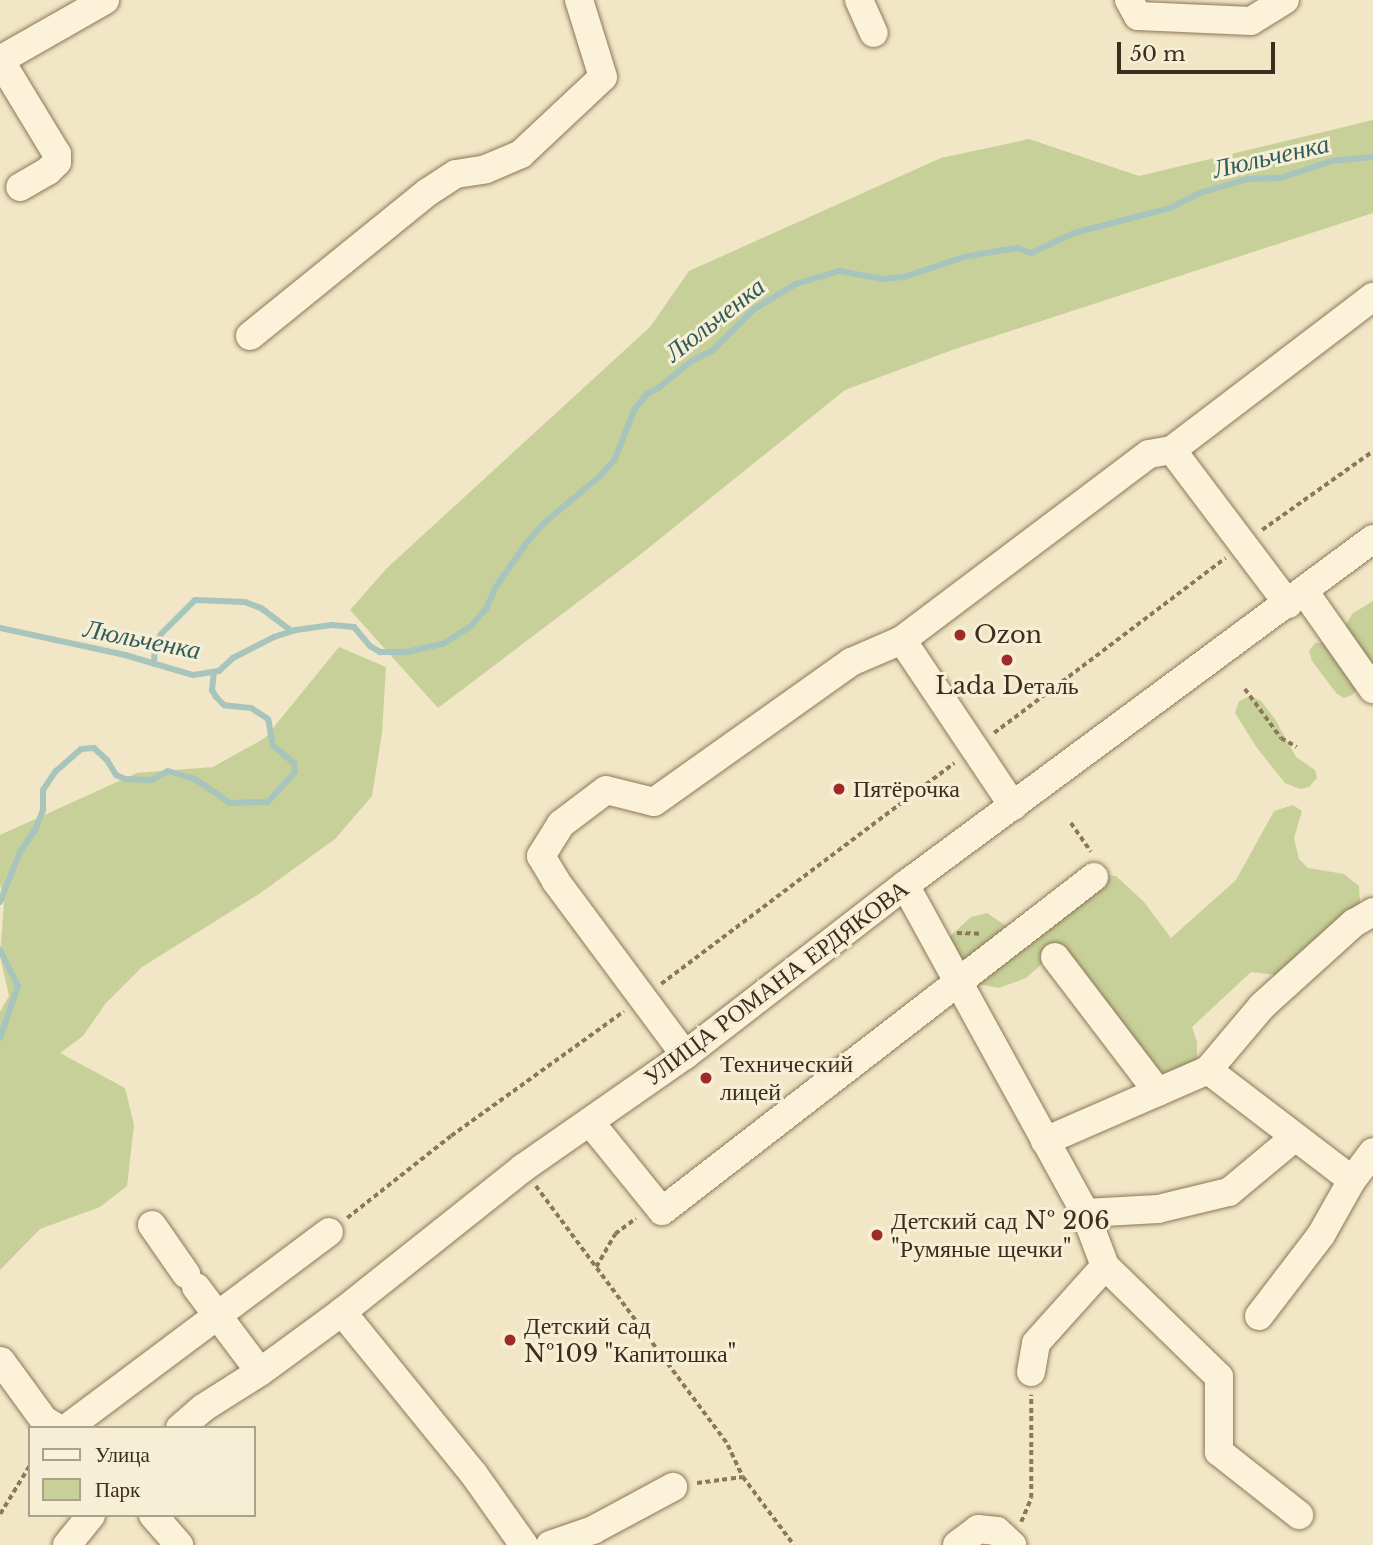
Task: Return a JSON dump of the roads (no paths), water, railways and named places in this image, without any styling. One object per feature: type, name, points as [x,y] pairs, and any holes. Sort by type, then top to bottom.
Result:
[{"type":"street","points":[[20,187],[48,171],[57,162],[57,154],[0,60],[105,0]]},
{"type":"street","points":[[250,336],[428,192],[457,174],[486,169],[521,154],[603,77],[579,0]]},
{"type":"street","points":[[859,0],[874,33]]},
{"type":"street","points":[[1129,0],[1138,16],[1251,21],[1285,0]]},
{"type":"street","points":[[685,1055],[541,856],[561,824],[606,790],[654,802],[851,662],[902,640],[1149,454],[1172,450],[1373,297]]},
{"type":"street","points":[[1172,450],[1245,543],[1296,597],[1373,689]]},
{"type":"street","name":"УЛИЦА РОМАНА ЕРДЯКОВА","points":[[182,1426],[203,1408],[260,1372],[342,1312],[523,1168],[685,1055],[905,886],[1373,539]]},
{"type":"street","points":[[902,640],[1013,806]]},
{"type":"street","points":[[590,1122],[662,1211],[1094,877]]},
{"type":"street","points":[[905,886],[1085,1213],[1105,1266],[1219,1377],[1219,1452],[1299,1515]]},
{"type":"street","points":[[1045,1141],[1208,1070],[1262,1006],[1354,923],[1373,912]]},
{"type":"street","points":[[1055,957],[1158,1092]]},
{"type":"street","points":[[1208,1070],[1352,1180]]},
{"type":"street","points":[[1085,1213],[1158,1209],[1229,1192],[1295,1137]]},
{"type":"street","points":[[1259,1316],[1321,1235],[1352,1180],[1373,1152]]},
{"type":"street","points":[[152,1225],[216,1317],[260,1372]]},
{"type":"street","points":[[70,1426],[328,1232]]},
{"type":"street","points":[[1031,1372],[1036,1343],[1105,1266]]},
{"type":"street","points":[[342,1312],[473,1473],[524,1545]]},
{"type":"street","points":[[1,1361],[44,1420],[54,1426]]},
{"type":"street","points":[[550,1545],[593,1530],[673,1487]]},
{"type":"street","points":[[67,1545],[88,1517]]},
{"type":"street","points":[[154,1517],[180,1545]]},
{"type":"street","points":[[957,1545],[978,1529],[997,1531],[1012,1544]]},
{"type":"waterway","name":"Люльченка","points":[[0,628],[125,655],[193,675],[219,671],[233,658],[274,637],[296,630],[332,625],[354,627],[370,646],[380,652],[407,652],[443,644],[472,625],[486,609],[496,587],[525,545],[545,522],[599,477],[615,459],[634,410],[647,394],[660,387],[690,362],[712,351],[754,309],[796,284],[839,271],[882,279],[904,277],[964,257],[1017,248],[1031,253],[1074,233],[1170,208],[1200,193],[1247,179],[1280,178],[1332,161],[1373,157]]},
{"type":"waterway","points":[[154,664],[155,647],[161,634],[195,600],[245,602],[261,608],[291,631]]},
{"type":"waterway","points":[[0,902],[20,852],[35,830],[43,810],[43,790],[56,771],[81,749],[94,748],[107,760],[116,775],[125,779],[151,780],[168,771],[195,779],[230,803],[268,802],[295,772],[294,763],[273,746],[268,719],[251,708],[224,705],[216,697],[212,690],[214,672]]},
{"type":"waterway","points":[[0,950],[18,986],[0,1038]]},
{"type":"place","name":"Ozon","points":[[960,635]]},
{"type":"place","name":"Lada Dеталь","points":[[1007,660]]},
{"type":"place","name":"Пятёрочка","points":[[839,789]]},
{"type":"place","name":"Технический лицей","points":[[706,1078]]},
{"type":"place","name":"Детский сад № 206 \"Румяные щечки\"","points":[[877,1235]]},
{"type":"place","name":"Детский сад №109 \"Капитошка\"","points":[[510,1340]]}]
